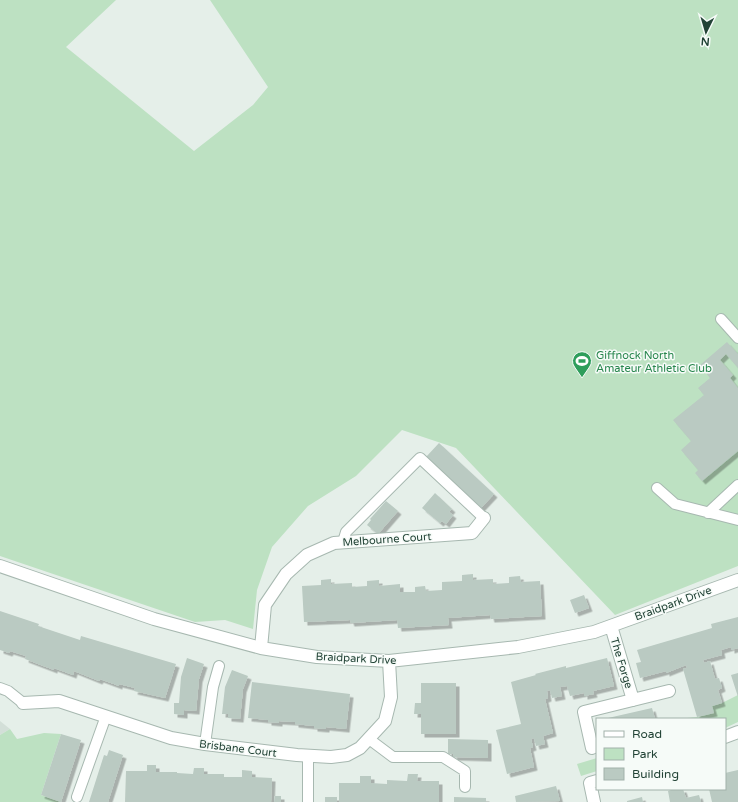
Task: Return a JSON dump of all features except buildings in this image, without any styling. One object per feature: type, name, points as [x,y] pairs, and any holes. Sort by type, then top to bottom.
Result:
[{"type":"street","name":"Melbourne Court","points":[[261,648],[265,605],[286,574],[307,554],[334,543],[472,533],[484,518]]},
{"type":"street","name":"Braidpark Drive","points":[[0,566],[154,619],[261,648],[317,657],[389,661],[518,647],[594,632],[738,580]]},
{"type":"street","name":"The Forge","points":[[611,626],[633,700]]},
{"type":"street","name":"Brisbane Court","points":[[24,703],[59,701],[171,738],[205,744],[308,756],[347,755],[360,748],[385,721],[391,697],[389,661]]},
{"type":"street","name":"The Forge","points":[[592,748],[584,712],[669,691]]},
{"type":"street","points":[[726,737],[738,732]]},
{"type":"street","points":[[594,802],[590,783],[596,781]]},
{"type":"lane","points":[[721,318],[738,338]]},
{"type":"lane","name":"Melbourne Court","points":[[343,542],[346,532],[420,458],[484,518]]},
{"type":"lane","points":[[708,513],[738,485]]},
{"type":"lane","points":[[657,488],[675,504],[738,520]]},
{"type":"lane","points":[[205,744],[213,687],[219,666]]},
{"type":"lane","points":[[0,688],[8,691],[24,703]]},
{"type":"lane","points":[[77,797],[106,716]]},
{"type":"lane","points":[[369,739],[393,757],[443,757],[465,771],[465,787]]},
{"type":"lane","points":[[308,756],[308,802]]},
{"type":"shaded area","points":[[0,721],[10,729],[0,735]]},
{"type":"green space","points":[[0,0],[116,0],[66,47],[194,151],[253,105],[268,87],[210,0],[738,0],[738,566],[615,615],[456,448],[402,430],[356,476],[308,506],[272,547],[257,590],[253,629],[225,620],[195,622],[0,556]]},
{"type":"green space","points":[[738,695],[738,722],[726,728],[726,718],[687,718],[713,713],[712,706]]},
{"type":"green space","points":[[10,729],[17,739],[44,733],[61,734],[41,795],[61,802],[0,802],[0,735]]},
{"type":"green space","points":[[596,758],[596,771],[581,776],[577,764]]},
{"type":"place","name":"Giffnock North Amateur Athletic Club","points":[[582,378]]}]
